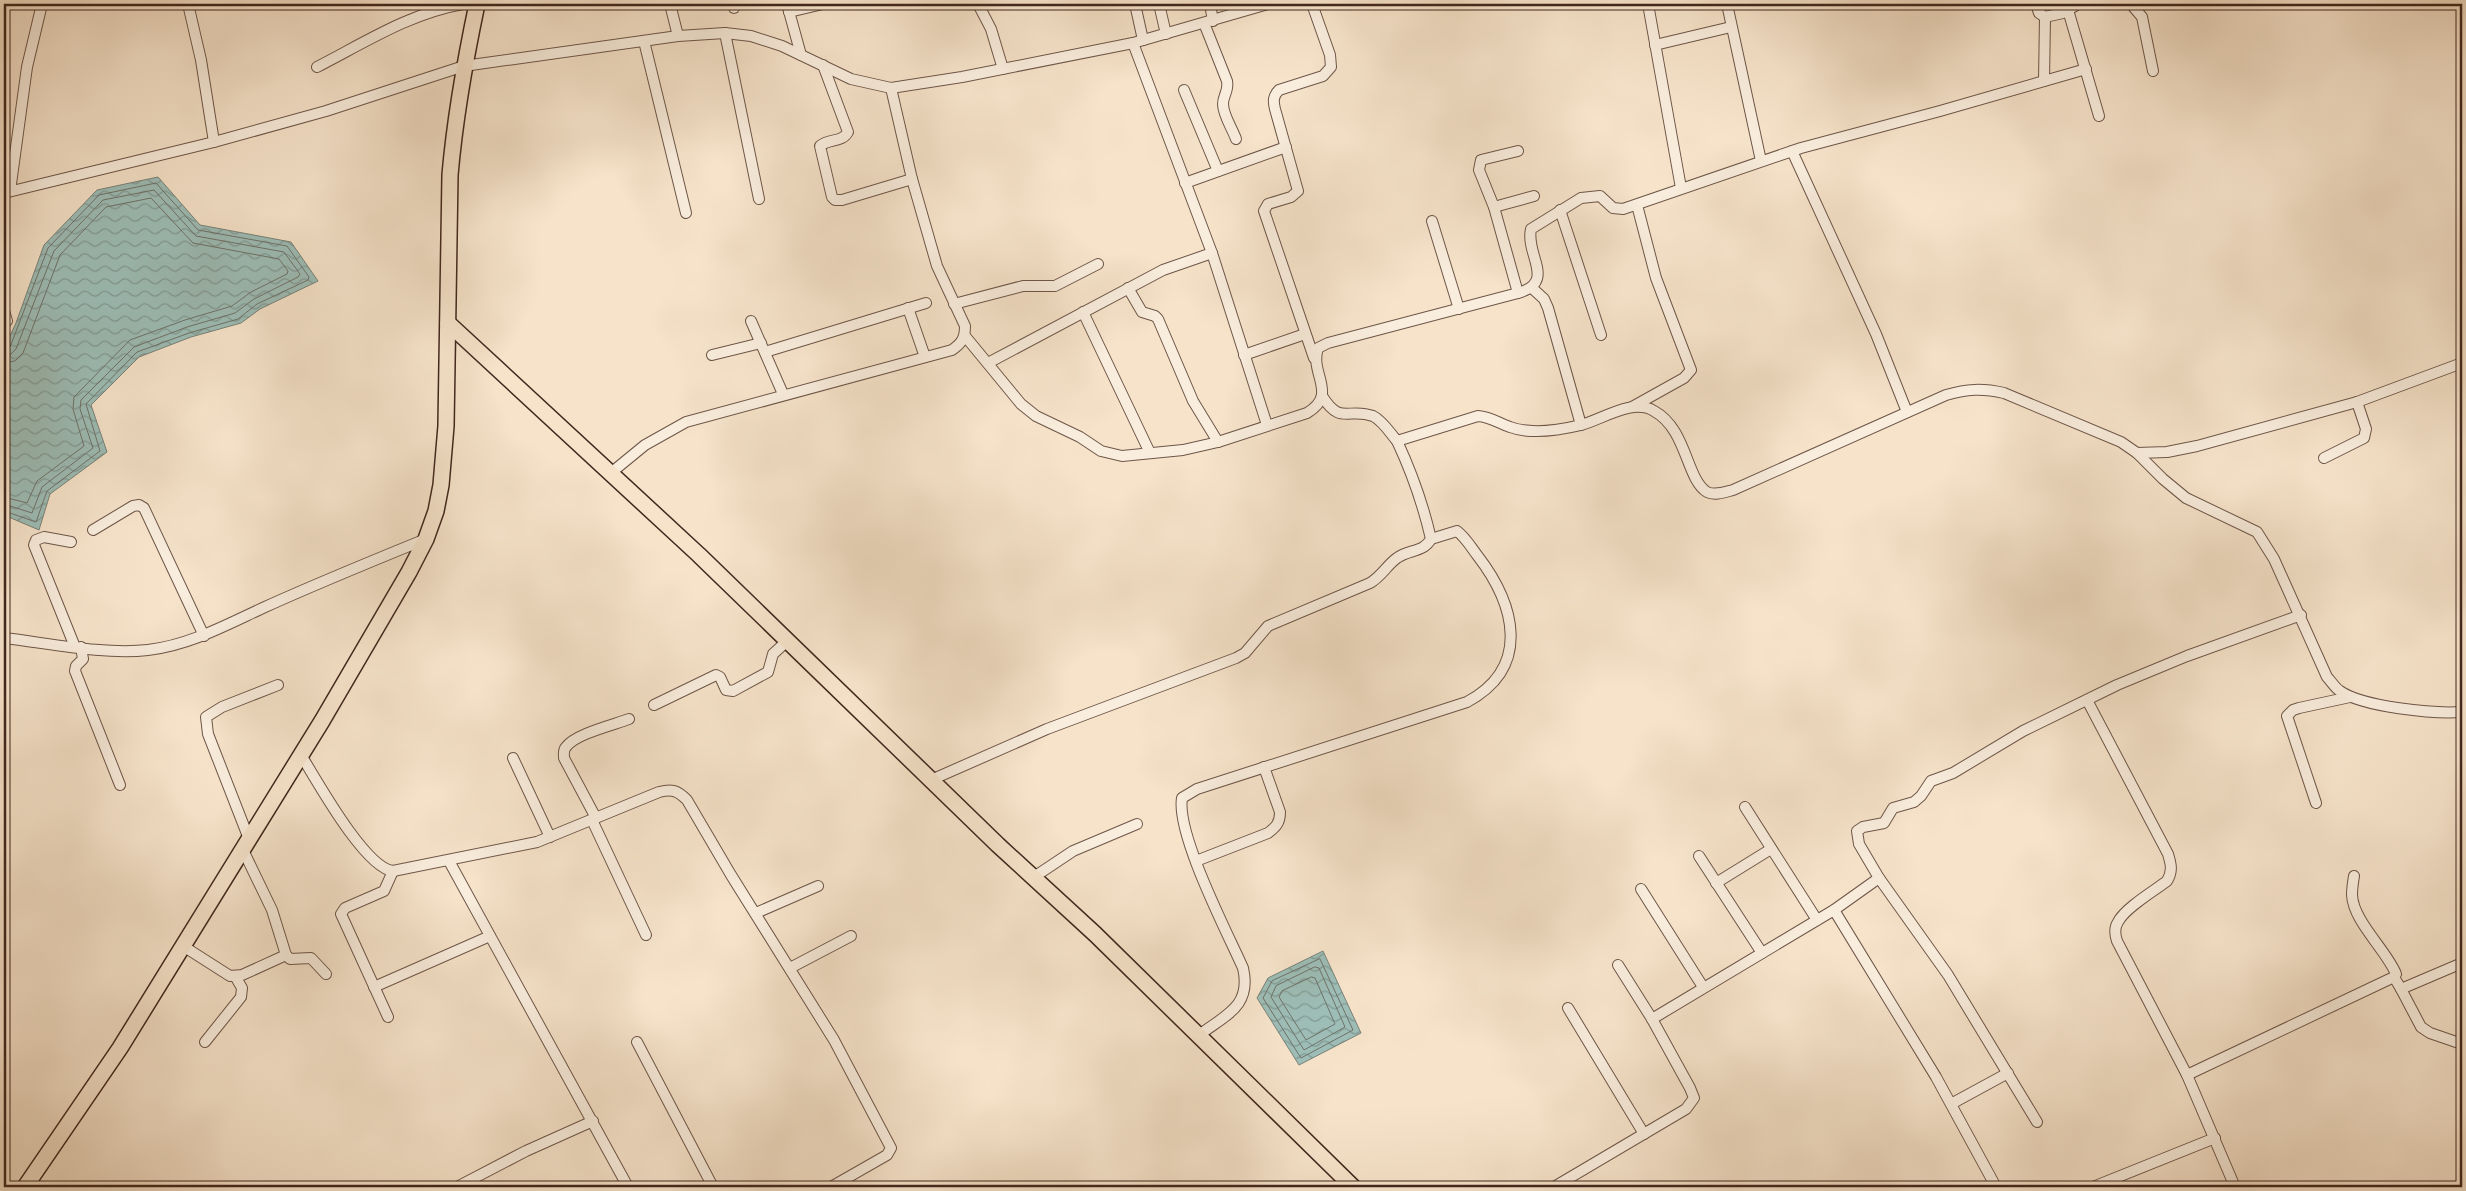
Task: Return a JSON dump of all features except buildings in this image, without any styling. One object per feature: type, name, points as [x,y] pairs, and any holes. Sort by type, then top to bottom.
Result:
[{"type":"highway","points":[[25,1187],[120,1048],[301,755],[404,580],[426,538],[436,511],[441,485],[446,426],[450,175],[464,66],[477,4]]},
{"type":"highway","points":[[448,323],[612,472],[931,780],[1095,934],[1353,1187]]},
{"type":"street","points":[[42,4],[27,67],[7,192],[214,142],[326,111],[464,66],[678,36],[726,33],[751,36],[782,46],[851,79],[891,88],[918,86],[1138,41],[1268,4]]},
{"type":"street","points":[[188,4],[201,60],[214,142]]},
{"type":"street","points":[[317,67],[401,23],[436,10],[463,4]]},
{"type":"street","points":[[670,4],[678,36]]},
{"type":"street","points":[[801,55],[788,8],[823,4]]},
{"type":"street","points":[[978,4],[991,30],[1004,69]]},
{"type":"street","points":[[1135,4],[1138,41],[1185,183],[1212,253],[1268,425]]},
{"type":"street","points":[[1159,4],[1166,34]]},
{"type":"street","points":[[1210,4],[1209,22],[1227,81],[1228,91],[1223,102],[1223,108],[1236,138]]},
{"type":"street","points":[[965,336],[1021,404],[1036,416],[1080,437],[1101,451],[1122,456],[1169,452],[1218,442],[1307,413],[1317,407],[1322,396],[1322,384],[1264,211],[1268,204],[1291,197],[1298,191],[1273,101],[1275,94],[1279,90],[1323,76],[1331,67],[1330,55],[1312,4]]},
{"type":"street","points":[[1648,4],[1681,188]]},
{"type":"street","points":[[1727,4],[1761,161]]},
{"type":"street","points":[[2036,4],[2039,14],[2045,17],[2068,10],[2078,4]]},
{"type":"street","points":[[2131,4],[2142,17],[2153,71]]},
{"type":"street","points":[[2068,10],[2099,116]]},
{"type":"street","points":[[2044,81],[2045,17]]},
{"type":"street","points":[[1655,45],[1732,28]]},
{"type":"street","points":[[726,33],[759,199]]},
{"type":"street","points":[[644,41],[686,214]]},
{"type":"street","points":[[822,65],[848,132],[841,139],[823,143],[820,146],[832,197],[835,200],[842,200],[912,179]]},
{"type":"street","points":[[1314,358],[1318,348],[1328,343],[1532,288],[1538,280],[1539,272],[1530,246],[1531,229],[1581,198],[1600,196],[1613,208],[1623,209],[1792,151],[2086,69]]},
{"type":"street","points":[[612,472],[646,445],[686,422],[783,394],[952,350],[960,344],[965,336],[965,326],[938,266],[912,179],[891,88]]},
{"type":"street","points":[[1184,90],[1218,171]]},
{"type":"street","points":[[1185,183],[1286,147]]},
{"type":"street","points":[[1518,151],[1488,158],[1479,164],[1479,170],[1494,208],[1518,293]]},
{"type":"street","points":[[1792,151],[1876,334],[1907,412]]},
{"type":"street","points":[[1494,208],[1534,196]]},
{"type":"street","points":[[1397,441],[1478,416],[1489,417],[1518,430],[1559,430],[1581,425],[1630,408],[1684,378],[1691,370],[1658,286],[1637,205]]},
{"type":"street","points":[[1560,210],[1601,334]]},
{"type":"street","points":[[1432,221],[1459,309]]},
{"type":"street","points":[[988,363],[1163,270],[1212,253]]},
{"type":"street","points":[[954,304],[1024,286],[1055,286],[1098,264]]},
{"type":"street","points":[[1128,288],[1142,312],[1155,316],[1158,320],[1193,401],[1218,442]]},
{"type":"street","points":[[1532,288],[1544,299],[1548,308],[1581,425]]},
{"type":"street","points":[[712,355],[763,348],[926,303]]},
{"type":"street","points":[[908,308],[925,357]]},
{"type":"street","points":[[1083,312],[1150,453]]},
{"type":"street","points":[[751,321],[783,394]]},
{"type":"street","points":[[1244,355],[1305,334]]},
{"type":"street","points":[[2137,453],[2167,452],[2197,446],[2357,402],[2462,364]]},
{"type":"street","points":[[1630,408],[1645,407],[1653,410],[1669,422],[1676,432],[1699,483],[1708,492],[1719,494],[1733,490],[1946,395],[1968,389],[1984,388],[2004,393],[2112,437],[2137,453],[2162,479],[2186,498],[2257,532],[2270,550],[2301,615],[2327,677],[2338,690],[2350,697],[2366,702],[2422,711],[2462,712]]},
{"type":"street","points":[[1322,396],[1330,408],[1337,413],[1364,414],[1380,421],[1397,441],[1416,483],[1431,539]]},
{"type":"street","points":[[2324,458],[2364,438],[2366,429],[2357,402]]},
{"type":"street","points":[[93,530],[133,506],[139,505],[144,508],[204,636]]},
{"type":"street","points":[[931,780],[1040,732],[1236,658],[1244,653],[1268,626],[1370,582],[1382,575],[1398,557],[1424,548],[1431,539],[1457,531],[1497,583],[1508,614],[1511,642],[1503,670],[1493,684],[1483,693],[1444,710],[1197,789],[1182,798],[1181,805],[1184,821],[1196,861],[1243,968],[1246,980],[1246,993],[1238,1005],[1198,1036]]},
{"type":"street","points":[[71,542],[44,537],[36,540],[34,544],[83,659],[76,666],[75,671],[120,785]]},
{"type":"street","points":[[4,638],[78,647],[146,650],[174,646],[204,636],[426,538]]},
{"type":"street","points":[[2037,1122],[1948,975],[1879,878],[1859,844],[1857,831],[1863,827],[1884,823],[1893,808],[1917,800],[1931,781],[1953,773],[2023,731],[2180,659],[2301,615]]},
{"type":"street","points":[[654,705],[716,675],[720,677],[726,690],[733,691],[768,672],[773,654],[787,641]]},
{"type":"street","points":[[278,685],[222,707],[206,716],[208,734],[246,844],[272,910],[286,955],[290,959],[311,958],[326,974]]},
{"type":"street","points":[[2316,802],[2287,716],[2293,710],[2299,708],[2350,697]]},
{"type":"street","points":[[2087,700],[2168,854],[2171,864],[2171,874],[2167,881],[2123,915],[2117,922],[2115,932],[2117,941],[2187,1075],[2235,1187]]},
{"type":"street","points":[[628,719],[577,738],[565,747],[564,758],[594,819],[646,935]]},
{"type":"street","points":[[301,755],[361,849],[381,868],[393,871],[537,842],[659,792],[671,789],[680,792],[834,1040],[891,1148],[888,1155],[831,1187]]},
{"type":"street","points":[[513,758],[550,837]]},
{"type":"street","points":[[1196,861],[1268,832],[1276,826],[1280,820],[1280,812],[1264,767]]},
{"type":"street","points":[[1745,807],[1817,920]]},
{"type":"street","points":[[1034,877],[1073,851],[1137,824]]},
{"type":"street","points":[[1716,883],[1771,849]]},
{"type":"street","points":[[1699,856],[1762,953]]},
{"type":"street","points":[[449,861],[628,1187]]},
{"type":"street","points":[[388,1017],[341,914],[345,908],[384,891],[388,887],[393,871]]},
{"type":"street","points":[[2354,876],[2353,901],[2369,933],[2393,966],[2396,974],[2394,977],[2421,1027],[2462,1044]]},
{"type":"street","points":[[1652,1019],[1702,987],[1834,910],[1879,878]]},
{"type":"street","points":[[756,914],[818,886]]},
{"type":"street","points":[[1641,889],[1702,987]]},
{"type":"street","points":[[1834,910],[1951,1104],[1996,1187]]},
{"type":"street","points":[[374,987],[490,936]]},
{"type":"street","points":[[790,968],[850,936]]},
{"type":"street","points":[[183,946],[224,973],[235,976],[286,955]]},
{"type":"street","points":[[2401,989],[2462,963]]},
{"type":"street","points":[[1554,1187],[1686,1108],[1694,1098],[1652,1019],[1618,965]]},
{"type":"street","points":[[205,1042],[241,997],[242,988],[235,976]]},
{"type":"street","points":[[2187,1075],[2394,977]]},
{"type":"street","points":[[1568,1008],[1644,1134]]},
{"type":"street","points":[[637,1042],[713,1187]]},
{"type":"street","points":[[1951,1104],[2008,1073]]},
{"type":"street","points":[[457,1187],[532,1148],[593,1121]]},
{"type":"street","points":[[2093,1187],[2215,1138]]},
{"type":"water","points":[[158,177],[200,225],[291,242],[318,281],[260,309],[241,323],[191,337],[139,357],[91,405],[107,452],[50,494],[39,530],[4,515],[4,349],[16,323],[44,245],[97,190]]},
{"type":"water","points":[[1323,951],[1361,1033],[1299,1065],[1257,998],[1268,978]]}]
